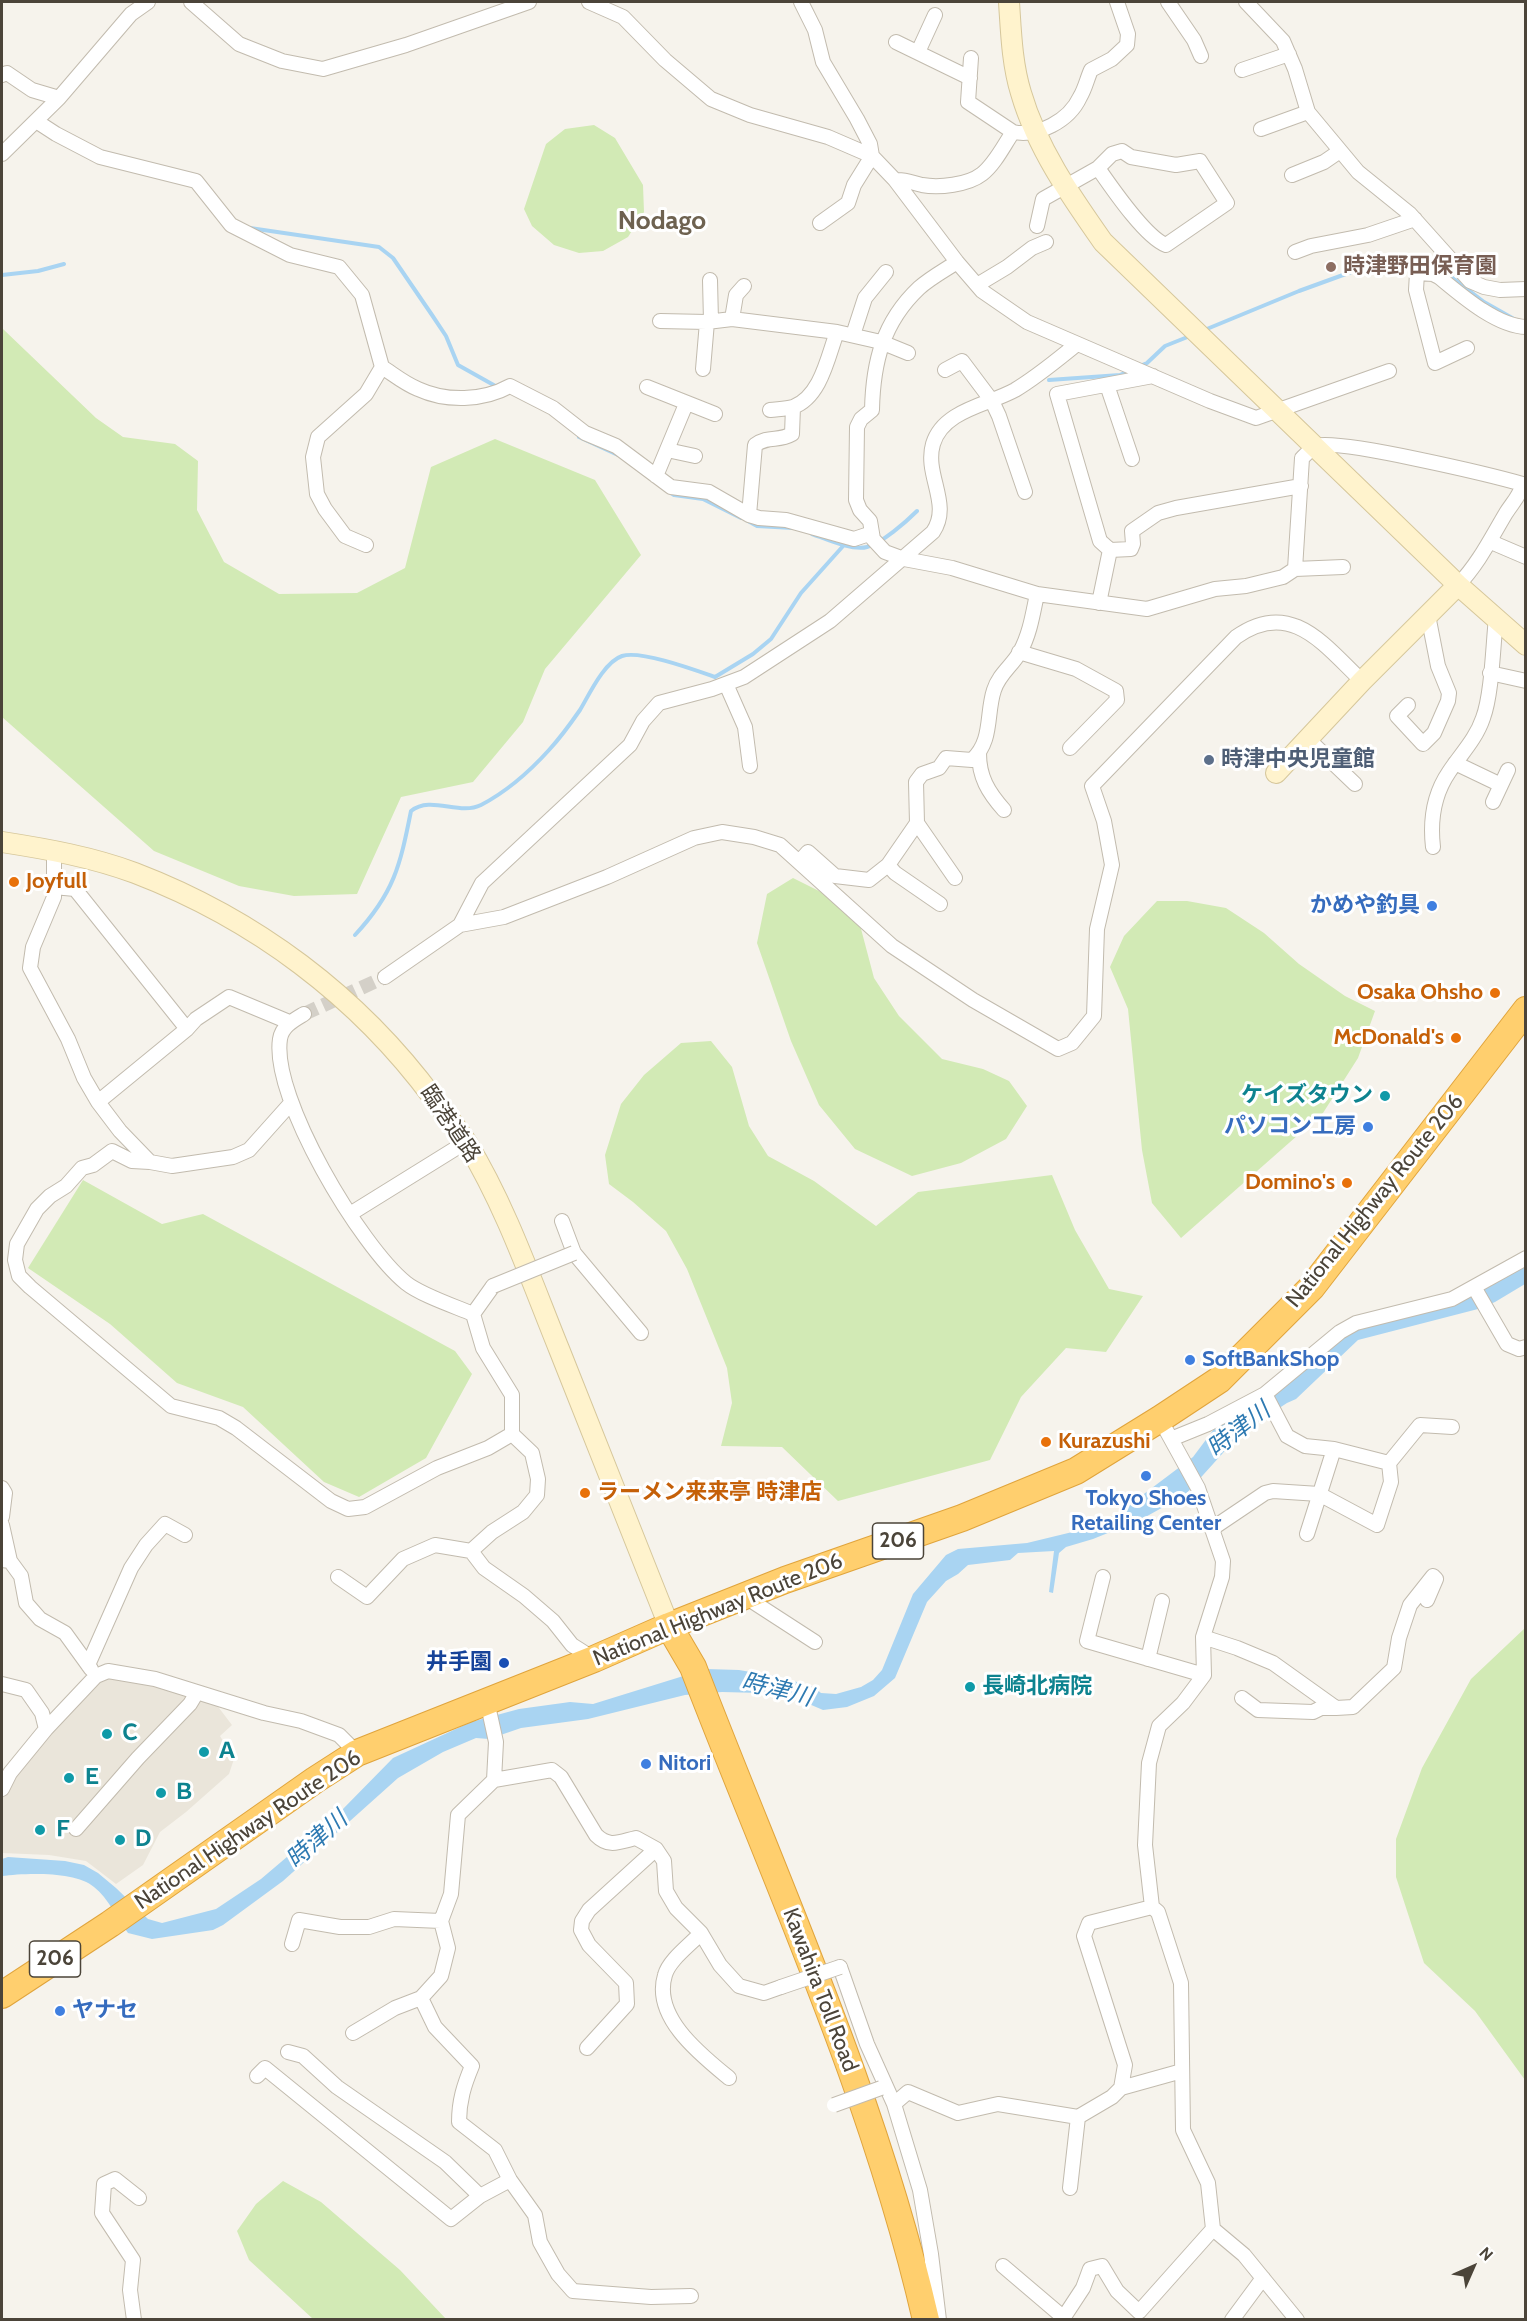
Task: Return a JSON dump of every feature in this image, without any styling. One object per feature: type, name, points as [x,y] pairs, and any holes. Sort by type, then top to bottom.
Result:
[{"type":"highway","name":"National Highway Route 206","points":[[2,1995],[110,1924],[357,1753],[488,1707],[669,1626],[744,1596],[962,1518],[1076,1471],[1166,1429],[1219,1380],[1312,1287],[1526,1010]]},
{"type":"highway","name":"Kawahira Toll Road","points":[[669,1626],[689,1669],[801,1958],[875,2173],[903,2266],[916,2319]]},
{"type":"highway","name":"Kawahira Toll Road","points":[[702,1703],[805,1947],[869,2120],[911,2257],[926,2319]]},
{"type":"street","points":[[2,154],[59,99],[131,14],[148,2]]},
{"type":"street","points":[[191,2],[239,44],[282,61],[323,69],[406,45],[529,2]]},
{"type":"street","points":[[589,2],[623,17],[665,60],[711,99],[750,114],[828,137],[872,156],[895,180],[982,291],[1027,322],[1210,401],[1256,418],[1389,371]]},
{"type":"street","points":[[801,2],[815,30],[823,62],[857,119],[870,144],[872,156],[854,185],[848,203],[820,223]]},
{"type":"street","points":[[1009,2],[1012,48],[1020,92],[1036,133],[1064,185],[1103,242],[1458,585],[1526,645]]},
{"type":"street","points":[[971,58],[968,102],[1013,132],[1025,135],[1036,133],[1063,117],[1079,100],[1091,70],[1112,59],[1127,45],[1128,34],[1117,2]]},
{"type":"street","points":[[1168,2],[1194,40],[1201,56]]},
{"type":"street","points":[[1246,2],[1283,42],[1308,112],[1358,172],[1416,219],[1470,281],[1484,288],[1526,289]]},
{"type":"street","points":[[918,52],[935,15]]},
{"type":"street","points":[[896,42],[970,78]]},
{"type":"street","points":[[1242,70],[1288,54]]},
{"type":"street","points":[[2,75],[7,73],[32,90],[59,99]]},
{"type":"street","points":[[1261,129],[1308,112]]},
{"type":"street","points":[[36,121],[100,157],[196,182],[231,225],[290,255],[339,267],[362,296],[382,367],[418,390],[457,399],[495,394],[510,386],[553,408],[585,433],[616,446],[671,487],[709,492],[749,515],[759,518],[786,520],[855,539],[876,540]]},
{"type":"street","points":[[895,180],[905,179],[922,185],[942,185],[971,180],[982,174],[1013,132]]},
{"type":"street","points":[[1037,226],[1043,199],[1064,185],[1098,168],[1112,154],[1122,151],[1131,157],[1176,165],[1200,161],[1227,203],[1166,245],[1159,242],[1130,212],[1098,168]]},
{"type":"street","points":[[1292,175],[1324,162],[1340,151]]},
{"type":"street","points":[[1295,252],[1311,246],[1368,235],[1416,219]]},
{"type":"street","points":[[977,285],[1007,267],[1032,248],[1046,242]]},
{"type":"street","points":[[957,262],[919,287],[896,314],[881,342],[873,383],[872,410],[861,418],[857,427],[856,500],[860,510],[870,521],[876,540],[885,552],[904,559],[952,568],[1037,594],[1147,609],[1215,589],[1246,586],[1283,577],[1295,569],[1343,567]]},
{"type":"street","points":[[853,336],[865,298],[886,272]]},
{"type":"street","points":[[1467,348],[1435,363],[1416,290],[1417,273],[1433,274],[1479,308],[1500,320],[1518,327],[1526,327]]},
{"type":"street","points":[[703,369],[709,321],[710,280]]},
{"type":"street","points":[[732,319],[736,295],[744,286]]},
{"type":"street","points":[[660,321],[732,319],[837,332],[881,342],[908,353]]},
{"type":"street","points":[[770,410],[793,407],[802,402],[818,386],[837,332]]},
{"type":"street","points":[[460,925],[482,883],[630,746],[643,720],[658,703],[744,677],[810,635],[904,559],[933,532],[940,522],[941,509],[931,474],[930,461],[933,444],[938,434],[946,424],[959,415],[992,401],[1036,376],[1077,344]]},
{"type":"street","points":[[945,370],[962,361],[992,401],[1025,492]]},
{"type":"street","points":[[366,545],[345,536],[325,509],[317,494],[313,458],[318,437],[366,394],[382,367]]},
{"type":"street","points":[[1148,374],[1107,385],[1057,394],[1100,542],[1110,550],[1131,549],[1132,531],[1158,513],[1300,486]]},
{"type":"street","points":[[1107,385],[1131,459]]},
{"type":"street","points":[[647,387],[715,414]]},
{"type":"street","points":[[656,476],[686,404]]},
{"type":"street","points":[[749,515],[755,445],[764,439],[784,438],[792,434],[793,407]]},
{"type":"street","points":[[1276,773],[1362,681],[1471,572],[1507,512],[1519,498],[1524,484],[1361,448],[1315,446],[1302,458],[1295,569]]},
{"type":"street","points":[[667,450],[695,456]]},
{"type":"street","points":[[1491,542],[1526,557]]},
{"type":"street","points":[[1099,603],[1110,550]]},
{"type":"street","points":[[955,878],[917,823],[916,782],[922,774],[939,768],[946,758],[972,760],[979,753],[988,733],[993,692],[1001,674],[1019,652],[1030,625],[1037,594]]},
{"type":"street","points":[[1408,705],[1397,716],[1422,744],[1434,733],[1445,709],[1449,693],[1438,666],[1428,615]]},
{"type":"street","points":[[1433,847],[1431,829],[1439,792],[1455,764],[1478,732],[1485,714],[1496,618]]},
{"type":"street","points":[[385,977],[460,925],[504,917],[607,877],[694,838],[722,832],[754,837],[780,845],[892,946],[973,1000],[1058,1049],[1072,1043],[1094,1016],[1097,929],[1112,865],[1104,821],[1092,786],[1229,644],[1252,626],[1273,622],[1298,626],[1312,634],[1362,681]]},
{"type":"street","points":[[1019,652],[1076,669],[1116,691],[1117,700],[1070,748]]},
{"type":"street","points":[[1490,673],[1526,681]]},
{"type":"street","points":[[726,684],[745,727],[750,766]]},
{"type":"street","points":[[1308,739],[1355,784]]},
{"type":"street","points":[[979,753],[979,769],[988,793],[1004,810]]},
{"type":"street","points":[[1455,764],[1501,785]]},
{"type":"street","points":[[1493,802],[1508,770]]},
{"type":"street","points":[[800,861],[808,852],[835,876],[869,880],[888,865],[917,823]]},
{"type":"street","name":"臨港道路","points":[[2,842],[54,850],[145,877],[215,909],[302,963],[352,1005],[412,1068],[466,1142],[486,1178],[527,1269],[669,1626]]},
{"type":"street","points":[[54,850],[54,897],[33,947],[30,968],[98,1102],[120,1131],[150,1162]]},
{"type":"street","points":[[888,865],[895,873],[940,904]]},
{"type":"street","points":[[54,887],[75,889],[187,1029]]},
{"type":"street","points":[[98,1102],[187,1029],[196,1019],[229,997],[289,1022]]},
{"type":"street","points":[[304,1014],[289,1022],[280,1037],[281,1059],[291,1103],[311,1149],[350,1214],[381,1258],[408,1284],[473,1314],[483,1348],[512,1395],[512,1434],[532,1453],[538,1479],[537,1495],[523,1512],[492,1532],[471,1551]]},
{"type":"street","points":[[291,1103],[249,1150],[233,1157],[172,1166],[132,1161],[112,1151],[93,1166],[82,1167],[66,1186],[50,1196],[37,1209],[17,1244],[15,1260],[19,1276],[171,1406],[219,1418],[236,1428],[331,1501],[348,1509],[365,1507],[437,1468],[488,1448],[512,1434]]},
{"type":"street","points":[[350,1214],[466,1142]]},
{"type":"street","points":[[562,1221],[574,1253],[641,1333]]},
{"type":"street","points":[[473,1314],[492,1286],[574,1253]]},
{"type":"street","points":[[1297,2319],[1244,2255],[1214,2229],[1208,2183],[1183,2130],[1181,1983],[1158,1912],[1152,1907],[1145,1845],[1149,1763],[1159,1726],[1183,1703],[1204,1675],[1203,1637],[1222,1577],[1221,1552],[1198,1488],[1166,1429],[1208,1424],[1265,1394],[1340,1332],[1356,1323],[1452,1299],[1475,1289],[1526,1258]]},
{"type":"street","points":[[1475,1289],[1507,1344],[1519,1349],[1526,1347]]},
{"type":"street","points":[[1265,1394],[1287,1436],[1305,1446],[1334,1449],[1389,1463]]},
{"type":"street","points":[[1213,1528],[1265,1493],[1273,1491],[1319,1494],[1377,1525],[1391,1482],[1389,1463],[1420,1425],[1452,1427]]},
{"type":"street","points":[[1307,1534],[1334,1449]]},
{"type":"street","points":[[2,1488],[5,1493],[2,1517]]},
{"type":"street","points":[[2,1789],[10,1773],[92,1670],[131,1568],[146,1545],[165,1524],[185,1535]]},
{"type":"street","points":[[2,1525],[6,1561],[21,1576],[26,1603],[40,1619],[65,1633],[92,1670]]},
{"type":"street","points":[[338,1577],[367,1597],[403,1559],[435,1545],[471,1551],[484,1568],[524,1596],[553,1622],[572,1645],[594,1659]]},
{"type":"street","points":[[1242,1698],[1258,1710],[1313,1712],[1321,1708],[1353,1707],[1394,1668],[1399,1638],[1410,1605],[1433,1576],[1436,1579],[1427,1600]]},
{"type":"street","points":[[1103,1577],[1087,1641],[1204,1675]]},
{"type":"street","points":[[744,1596],[815,1642]]},
{"type":"street","points":[[1148,1659],[1162,1601]]},
{"type":"street","points":[[1203,1637],[1273,1663],[1336,1708]]},
{"type":"street","points":[[92,1670],[155,1679],[196,1694],[311,1724],[339,1735],[357,1753]]},
{"type":"street","points":[[2,1684],[26,1690],[42,1713],[46,1729]]},
{"type":"street","points":[[76,1829],[138,1758],[190,1704],[196,1694]]},
{"type":"street","points":[[488,1707],[496,1742],[494,1780]]},
{"type":"street","points":[[352,2033],[395,2008],[421,1998],[441,1976],[448,1948],[441,1921],[451,1894],[458,1815],[494,1780],[552,1770],[561,1777],[596,1835],[603,1842],[612,1844],[636,1838],[656,1848],[664,1861],[666,1891],[676,1908],[701,1933],[720,1965],[739,1986],[764,1993],[840,1966],[867,2044],[894,2104],[920,2190],[932,2254],[939,2319]]},
{"type":"street","points":[[587,2048],[627,2004],[626,1983],[589,1945],[581,1930],[582,1921],[589,1910],[656,1848]]},
{"type":"street","points":[[1121,2088],[1125,2065],[1084,1936],[1089,1923],[1152,1907]]},
{"type":"street","points":[[292,1944],[299,1920],[339,1927],[369,1927],[394,1919],[441,1921]]},
{"type":"street","points":[[701,1933],[665,1973],[662,1992],[667,2014],[700,2054],[729,2078]]},
{"type":"street","points":[[421,1998],[435,2027],[472,2066],[463,2085],[459,2104],[459,2122],[495,2150],[510,2180],[535,2215],[540,2242],[558,2274],[573,2291],[651,2297],[691,2296]]},
{"type":"street","points":[[288,2052],[303,2056],[337,2087],[446,2162],[480,2196]]},
{"type":"street","points":[[257,2076],[265,2068],[451,2219],[480,2196],[510,2180]]},
{"type":"street","points":[[894,2104],[908,2092],[958,2113],[998,2104],[1078,2117],[1112,2097],[1121,2088],[1182,2071]]},
{"type":"street","points":[[834,2105],[881,2088]]},
{"type":"street","points":[[1070,2188],[1078,2117]]},
{"type":"street","points":[[134,2319],[130,2290],[133,2260],[102,2213],[104,2184],[115,2179],[139,2198]]},
{"type":"street","points":[[1003,2266],[1063,2318],[1083,2288],[1090,2269],[1102,2266],[1117,2291],[1139,2312],[1214,2229]]},
{"type":"street","points":[[1232,2319],[1263,2278]]},
{"type":"shaded area","points":[[108,1675],[156,1683],[216,1704],[232,1725],[220,1736],[234,1759],[229,1774],[160,1832],[143,1865],[116,1884],[86,1861],[49,1855],[2,1853],[2,1797],[15,1773],[97,1679]]},
{"type":"green space","points":[[594,125],[615,138],[643,185],[644,212],[628,237],[603,251],[579,253],[554,245],[532,226],[524,209],[546,144],[565,129]]},
{"type":"green space","points":[[3,329],[96,418],[123,437],[175,444],[198,461],[197,510],[224,562],[279,594],[357,593],[405,568],[431,467],[495,439],[595,480],[641,555],[545,669],[523,722],[473,782],[401,797],[357,894],[294,896],[239,886],[154,851],[2,717]]},
{"type":"green space","points":[[793,878],[827,895],[860,925],[874,978],[899,1016],[942,1059],[983,1069],[1009,1081],[1027,1106],[1006,1139],[961,1163],[912,1176],[855,1149],[819,1105],[791,1041],[757,943],[767,894]]},
{"type":"green space","points":[[1157,901],[1187,901],[1226,908],[1264,933],[1299,964],[1345,996],[1375,1011],[1358,1058],[1323,1113],[1181,1238],[1152,1203],[1142,1150],[1128,1009],[1110,967],[1124,936]]},
{"type":"green space","points":[[711,1041],[732,1067],[749,1126],[768,1156],[814,1181],[876,1226],[918,1192],[1052,1175],[1075,1230],[1109,1289],[1143,1296],[1106,1352],[1066,1348],[1021,1397],[990,1460],[838,1501],[782,1447],[721,1446],[732,1403],[727,1368],[687,1269],[666,1231],[609,1184],[605,1155],[621,1104],[644,1075],[681,1043]]},
{"type":"green space","points":[[83,1180],[162,1224],[203,1214],[455,1351],[472,1374],[426,1458],[359,1497],[324,1482],[243,1407],[177,1383],[110,1324],[28,1268]]},
{"type":"green space","points":[[1525,1628],[1525,2080],[1475,2011],[1424,1963],[1396,1877],[1396,1839],[1422,1768],[1471,1679]]},
{"type":"green space","points":[[283,2181],[321,2202],[400,2270],[446,2319],[313,2319],[249,2260],[237,2231],[256,2204]]},
{"type":"water","name":"時津川","points":[[1525,1266],[1525,1284],[1495,1302],[1478,1309],[1358,1340],[1296,1399],[1241,1433],[1185,1495],[1140,1520],[1066,1547],[1059,1553],[1053,1593],[1049,1592],[1054,1551],[1018,1553],[1010,1560],[968,1565],[946,1581],[927,1602],[895,1678],[874,1696],[847,1707],[823,1710],[795,1698],[761,1693],[722,1692],[685,1695],[588,1719],[521,1728],[489,1739],[476,1738],[443,1752],[398,1778],[283,1881],[213,1930],[152,1939],[128,1933],[104,1897],[86,1882],[50,1874],[2,1876],[2,1859],[8,1857],[65,1861],[84,1865],[116,1888],[148,1919],[162,1923],[216,1909],[261,1879],[341,1811],[393,1758],[471,1722],[519,1709],[570,1702],[593,1704],[706,1669],[739,1670],[780,1677],[814,1687],[821,1693],[836,1694],[861,1687],[873,1680],[882,1670],[913,1594],[946,1555],[958,1549],[1027,1543],[1093,1527],[1120,1512],[1193,1457],[1214,1429],[1288,1383],[1343,1336],[1362,1327],[1458,1300]]},
{"type":"waterway","points":[[250,228],[379,247],[393,258],[432,315],[446,336],[458,365],[499,388]]},
{"type":"waterway","points":[[1202,331],[1299,291],[1376,263],[1437,266],[1484,302],[1514,319]]},
{"type":"waterway","points":[[2,275],[38,271],[64,264]]},
{"type":"waterway","points":[[1140,366],[1147,363],[1165,346],[1190,336]]},
{"type":"waterway","points":[[1049,380],[1120,375],[1131,370]]},
{"type":"waterway","points":[[579,437],[618,455]]},
{"type":"waterway","points":[[668,491],[674,495],[703,499],[741,518]]},
{"type":"waterway","points":[[812,534],[847,546],[867,547],[887,537],[917,511]]},
{"type":"waterway","points":[[748,521],[757,526],[793,528]]},
{"type":"waterway","points":[[355,935],[379,906],[394,878],[411,811],[427,805],[472,808],[490,800],[508,787],[534,766],[553,745],[580,710],[603,672],[615,659],[631,655],[655,658],[715,677],[753,654],[771,639],[801,593],[844,545]]},
{"type":"tunnel","points":[[304,1014],[385,977]]},
{"type":"place","name":"時津野田保育園","points":[[1331,267]]},
{"type":"place","name":"時津中央児童館","points":[[1209,760]]},
{"type":"place","name":"Joyfull","points":[[14,882]]},
{"type":"place","name":"かめや釣具","points":[[1432,906]]},
{"type":"place","name":"Osaka Ohsho","points":[[1495,993]]},
{"type":"place","name":"McDonald's","points":[[1456,1038]]},
{"type":"place","name":"ケイズタウン","points":[[1385,1096]]},
{"type":"place","name":"パソコン工房","points":[[1368,1127]]},
{"type":"place","name":"Domino's","points":[[1347,1183]]},
{"type":"place","name":"SoftBankShop","points":[[1190,1360]]},
{"type":"place","name":"Kurazushi","points":[[1046,1442]]},
{"type":"place","name":"Tokyo Shoes Retailing Center","points":[[1146,1476]]},
{"type":"place","name":"ラーメン来来亭 時津店","points":[[585,1493]]},
{"type":"place","name":"井手園","points":[[504,1663]]},
{"type":"place","name":"長崎北病院","points":[[970,1687]]},
{"type":"place","name":"Ｃ","points":[[107,1734]]},
{"type":"place","name":"Ａ","points":[[204,1752]]},
{"type":"place","name":"Nitori","points":[[646,1764]]},
{"type":"place","name":"Ｅ","points":[[69,1778]]},
{"type":"place","name":"Ｂ","points":[[161,1793]]},
{"type":"place","name":"Ｆ","points":[[40,1830]]},
{"type":"place","name":"Ｄ","points":[[120,1840]]},
{"type":"place","name":"ヤナセ","points":[[60,2011]]},
{"type":"district","name":"Nodago","points":[[662,221]]}]
